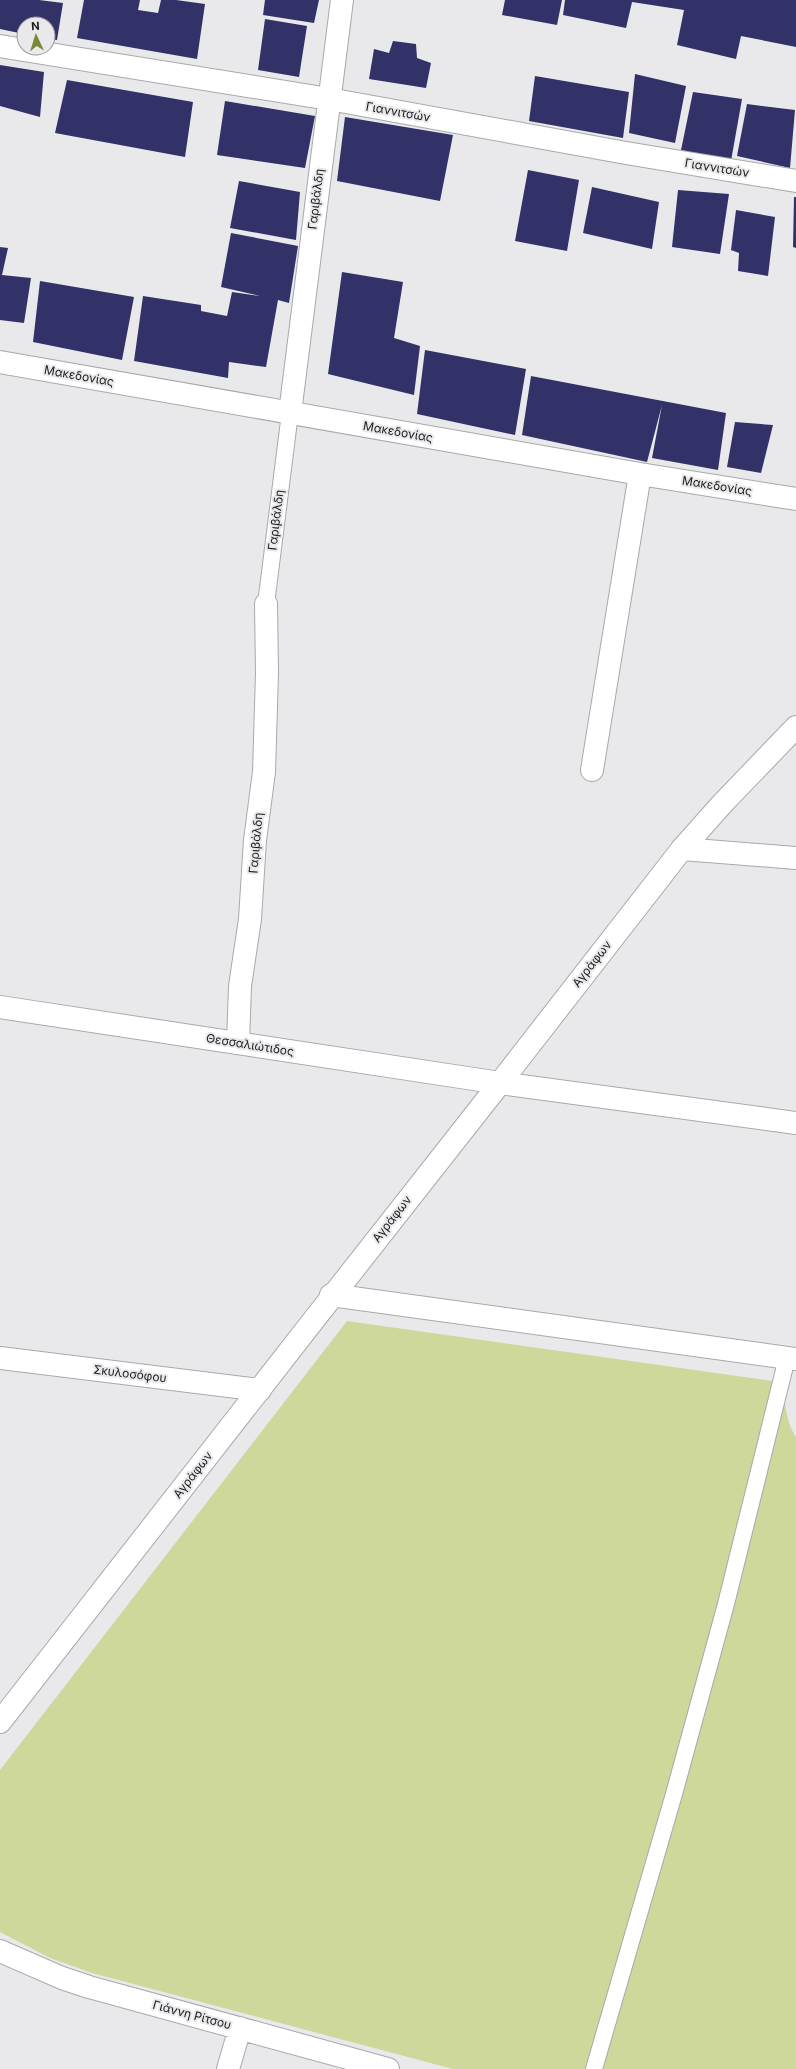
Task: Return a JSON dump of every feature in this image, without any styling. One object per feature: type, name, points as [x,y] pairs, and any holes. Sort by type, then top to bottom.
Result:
[{"type":"street","name":"Γαριβάλδη","points":[[290,413],[342,0]]},
{"type":"street","name":"Γιαννιτσών","points":[[0,46],[329,99],[626,153],[796,181]]},
{"type":"street","name":"Μακεδονίας","points":[[0,362],[640,474],[796,499]]},
{"type":"street","points":[[592,770],[640,474]]},
{"type":"street","name":"Γαριβάλδη","points":[[238,1043],[240,986],[250,919],[256,840],[264,772],[267,673],[266,604]]},
{"type":"street","name":"Αγράφων","points":[[0,1722],[260,1390],[332,1295],[500,1083],[682,849],[722,804],[796,727]]},
{"type":"street","points":[[682,849],[796,858]]},
{"type":"street","name":"Θεσσαλιώτιδος","points":[[0,1007],[500,1083],[796,1123]]},
{"type":"street","points":[[332,1295],[791,1359]]},
{"type":"street","name":"Σκυλοσόφου","points":[[0,1358],[260,1390]]},
{"type":"street","name":"Γιάννη Ρίτσου","points":[[0,1951],[62,1978],[89,1987],[388,2069]]},
{"type":"street","points":[[228,2069],[240,2028]]},
{"type":"lane","name":"Γαριβάλδη","points":[[266,604],[290,413]]},
{"type":"lane","points":[[594,2069],[674,1794],[791,1359]]},
{"type":"green space","points":[[347,1321],[780,1382],[792,1431],[796,1437],[796,2069],[453,2069],[92,1973],[50,1958],[0,1932],[0,1770]]},
{"type":"building","points":[[0,0],[39,0],[63,3],[57,40],[56,16],[16,16],[16,32],[0,29]]},
{"type":"building","points":[[84,0],[140,0],[138,10],[158,13],[161,0],[176,0],[205,4],[197,59],[77,38]]},
{"type":"building","points":[[265,0],[319,0],[314,23],[263,15]]},
{"type":"building","points":[[505,0],[562,0],[557,25],[502,15]]},
{"type":"building","points":[[565,0],[796,0],[796,47],[741,36],[736,59],[677,45],[684,10],[632,2],[626,28],[563,15]]},
{"type":"building","points":[[265,19],[307,26],[299,77],[258,70]]},
{"type":"building","points":[[393,41],[416,44],[417,58],[431,63],[426,88],[369,79],[374,49],[389,53]]},
{"type":"building","points":[[0,65],[44,72],[40,117],[0,106]]},
{"type":"building","points":[[635,74],[686,86],[675,143],[629,133]]},
{"type":"building","points":[[535,76],[629,92],[623,138],[529,121]]},
{"type":"building","points":[[67,80],[193,102],[185,157],[55,133]]},
{"type":"building","points":[[693,92],[742,99],[731,161],[681,150]]},
{"type":"building","points":[[225,101],[315,116],[305,168],[217,155]]},
{"type":"building","points":[[747,104],[795,110],[790,168],[737,156]]},
{"type":"building","points":[[345,117],[453,135],[440,201],[337,181]]},
{"type":"building","points":[[528,170],[579,180],[567,251],[515,241]]},
{"type":"building","points":[[239,181],[300,192],[296,240],[230,228]]},
{"type":"building","points":[[592,187],[659,202],[652,249],[583,233]]},
{"type":"building","points":[[678,190],[729,194],[720,254],[672,247]]},
{"type":"building","points":[[794,197],[796,197],[796,248],[793,247]]},
{"type":"building","points":[[736,210],[775,217],[768,276],[738,271],[739,253],[731,250]]},
{"type":"building","points":[[231,233],[298,246],[289,303],[278,300],[266,367],[229,362],[228,378],[134,361],[143,296],[201,305],[201,311],[227,316],[232,292],[260,296],[221,287]]},
{"type":"building","points":[[0,247],[8,248],[2,275],[31,278],[24,323],[0,320]]},
{"type":"building","points":[[342,272],[403,282],[394,338],[420,346],[414,395],[328,374]]},
{"type":"building","points":[[40,281],[134,297],[122,360],[33,342]]},
{"type":"building","points":[[425,350],[526,369],[515,435],[417,414]]},
{"type":"building","points":[[531,376],[726,413],[718,470],[652,458],[662,405],[647,462],[522,435]]},
{"type":"building","points":[[735,422],[773,425],[761,473],[727,467]]}]
